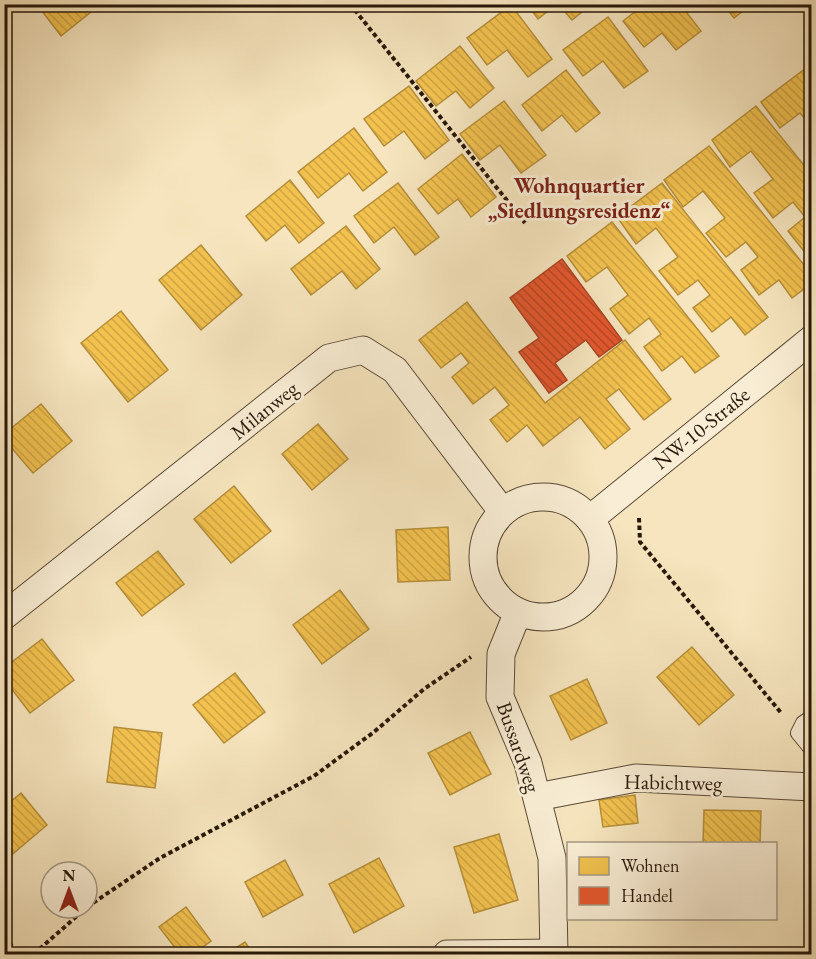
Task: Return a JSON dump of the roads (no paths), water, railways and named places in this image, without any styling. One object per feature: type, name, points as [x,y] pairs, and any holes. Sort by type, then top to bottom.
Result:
[{"type":"street","name":"NW-10-Straße","points":[[590,519],[812,339]]},
{"type":"street","name":"Milanweg","points":[[4,616],[329,358],[363,350],[395,370],[502,511]]},
{"type":"street","points":[[548,496],[571,503],[590,519],[602,543],[603,569],[591,594],[571,611],[544,617],[518,612],[499,598],[486,578],[482,555],[488,531],[502,511],[523,499],[548,496]]},
{"type":"street","name":"Bussardweg","points":[[518,612],[501,654],[500,697],[528,763],[552,858],[554,954]]},
{"type":"street","name":"Habichtweg","points":[[537,797],[636,778],[812,787]]},
{"type":"street","points":[[447,954],[554,954]]},
{"type":"lane","points":[[812,717],[803,723],[798,733],[812,750]]},
{"type":"district","name":"Wohnquartier „Siedlungsresidenz“","points":[[579,198]]}]
